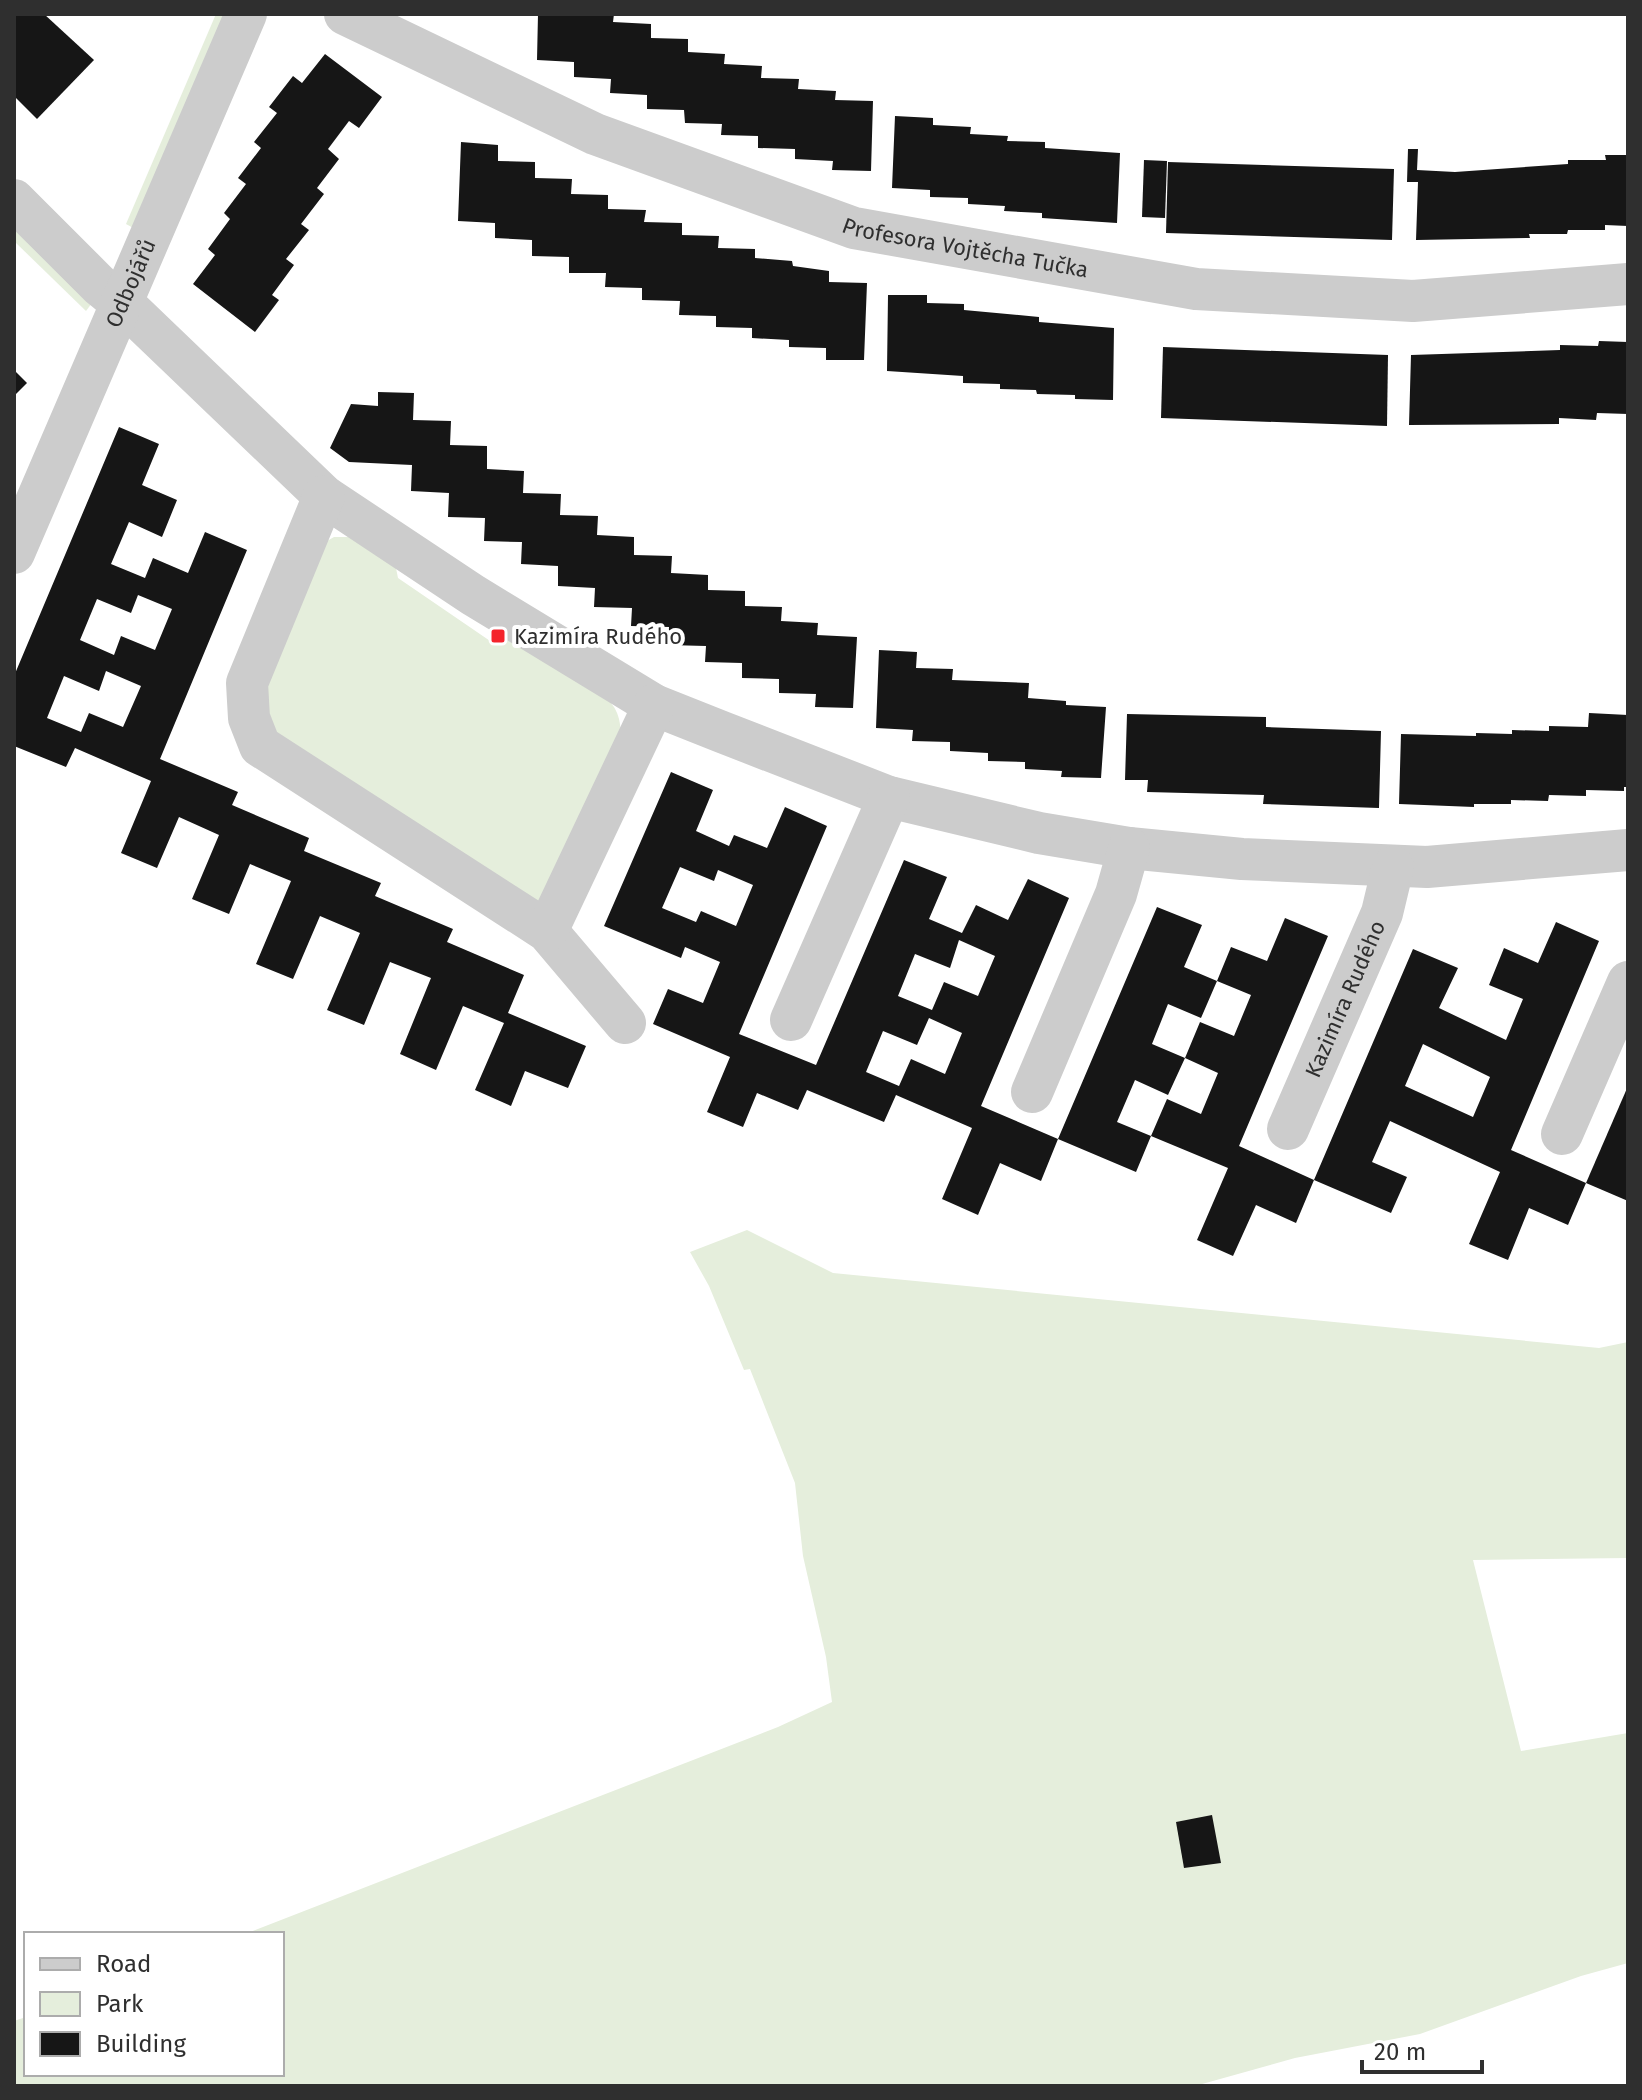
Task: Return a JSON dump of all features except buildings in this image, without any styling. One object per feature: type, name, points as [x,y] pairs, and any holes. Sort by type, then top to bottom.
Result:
[{"type":"street","name":"Odbojářů","points":[[14,553],[246,14]]},
{"type":"street","name":"Profesora Vojtěcha Tučka","points":[[345,14],[595,134],[854,228],[1196,289],[1413,301],[1628,284]]},
{"type":"street","points":[[14,200],[324,496],[473,595],[654,705],[889,797],[1039,833],[1129,848],[1242,859],[1393,867],[1427,867],[1628,850]]},
{"type":"street","points":[[324,496],[247,683],[249,718],[260,746],[547,931],[625,1023]]},
{"type":"street","points":[[547,931],[654,705]]},
{"type":"street","points":[[791,1020],[889,797]]},
{"type":"street","points":[[1032,1092],[1116,894],[1129,848]]},
{"type":"street","name":"Kazimíra Rudého","points":[[1288,1129],[1382,913],[1393,867]]},
{"type":"street","points":[[1562,1134],[1628,982]]},
{"type":"green space","points":[[216,14],[229,14],[137,230],[126,224]]},
{"type":"green space","points":[[14,227],[92,303],[86,311],[14,241]]},
{"type":"green space","points":[[334,537],[356,537],[396,568],[398,578],[496,645],[502,637],[579,679],[614,707],[620,724],[620,743],[559,887],[535,905],[269,733],[265,669],[320,545]]},
{"type":"green space","points":[[747,1230],[833,1273],[1599,1348],[1628,1342],[1628,1558],[1473,1560],[1521,1751],[1628,1733],[1628,1963],[1581,1976],[1420,2034],[1295,2058],[1195,2086],[14,2086],[14,2021],[24,2018],[24,2076],[284,2076],[284,1932],[250,1932],[778,1727],[832,1702],[826,1657],[803,1556],[795,1483],[750,1369],[744,1370],[709,1286],[690,1252]]},
{"type":"place","name":"Kazimíra Rudého","points":[[498,636]]}]
